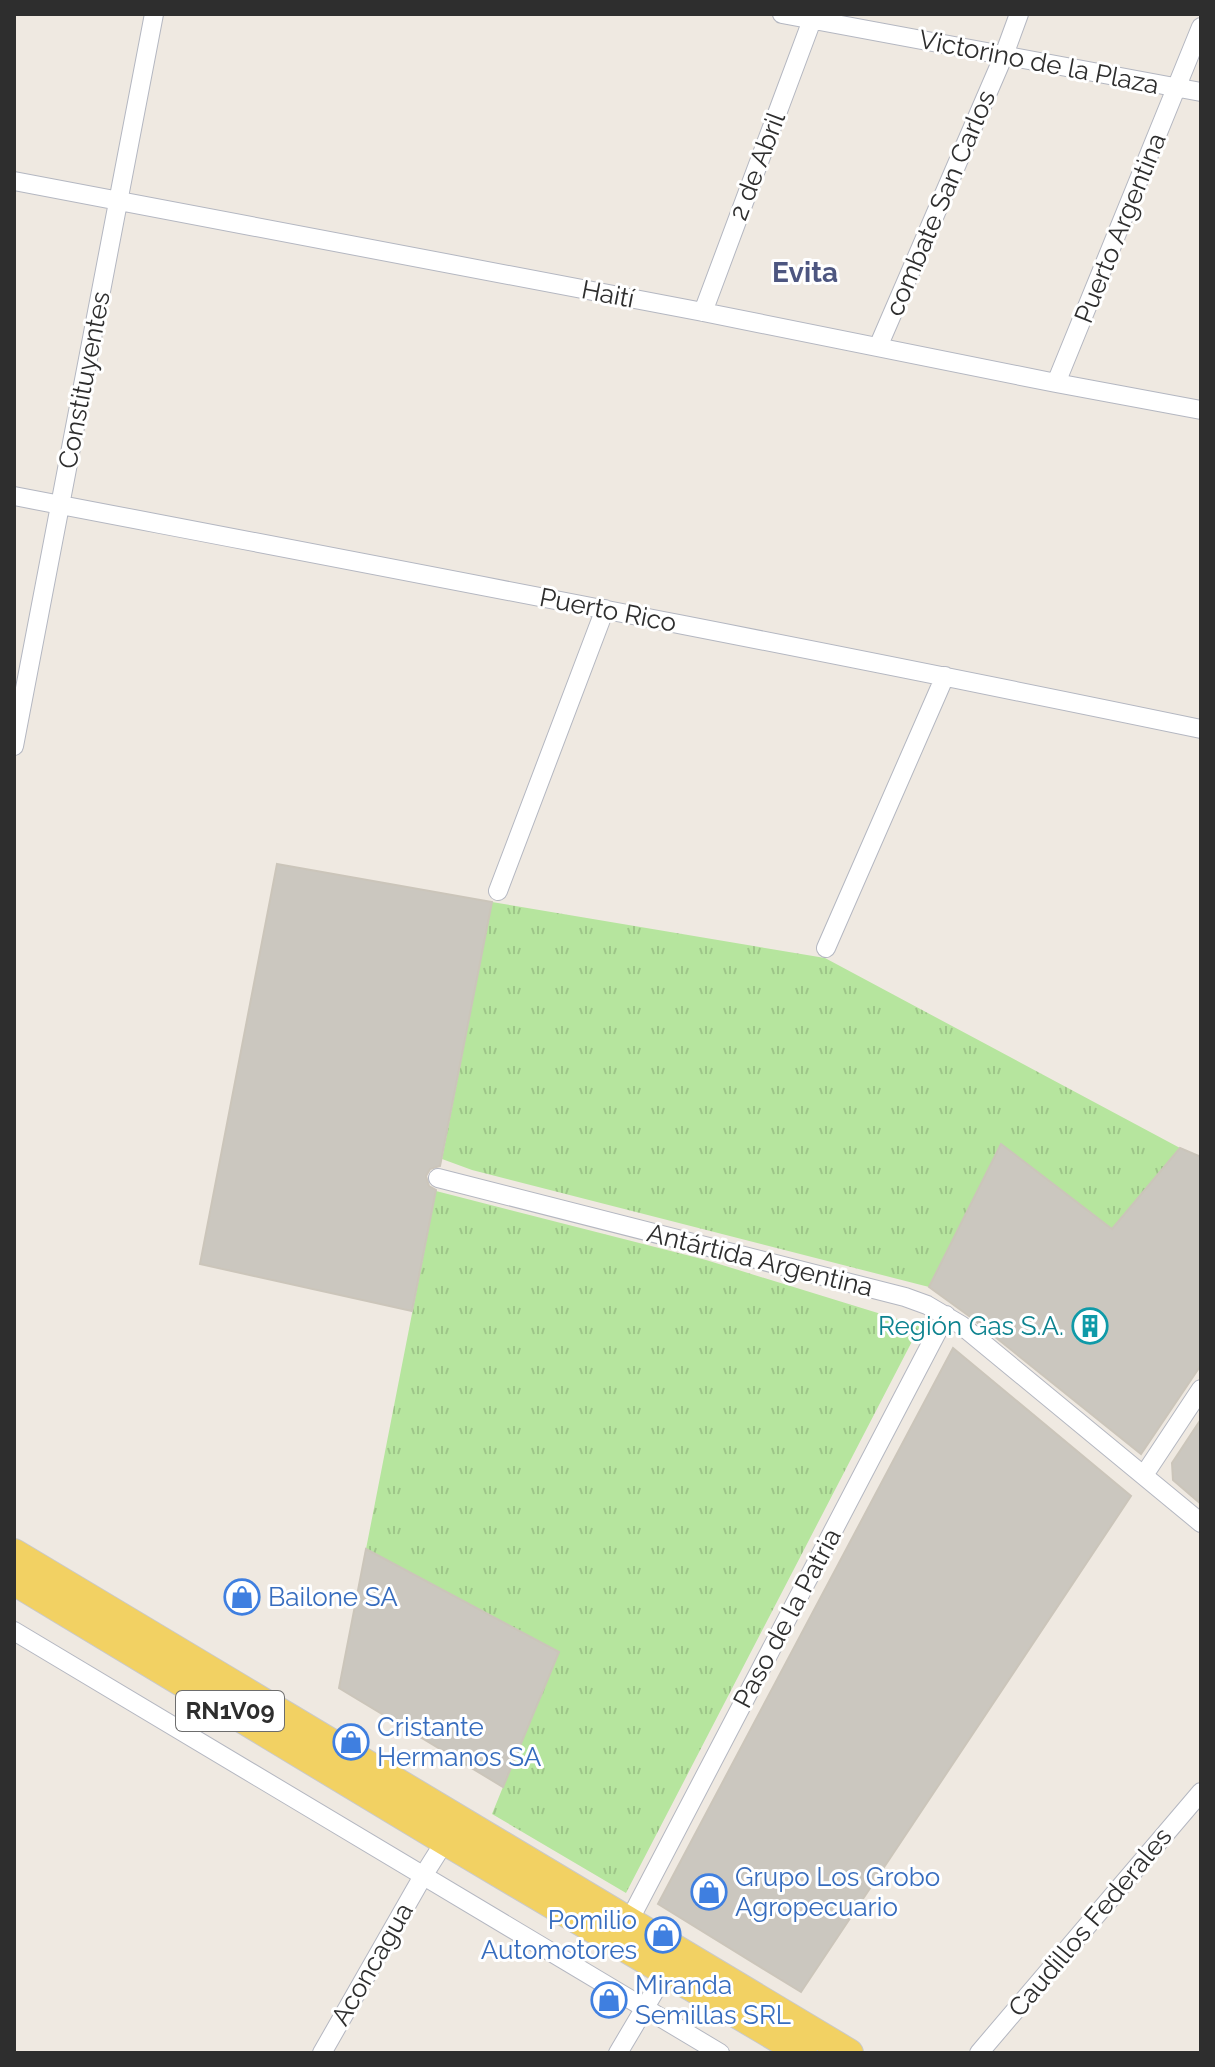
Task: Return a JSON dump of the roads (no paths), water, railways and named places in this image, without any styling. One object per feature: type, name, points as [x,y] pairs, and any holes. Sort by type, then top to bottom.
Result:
[{"type":"main road","name":"RN1V09","points":[[14,1553],[849,2053]]},
{"type":"main road","name":"RN1V09","points":[[14,1581],[803,2053]]},
{"type":"street","name":"Constituyentes","points":[[14,746],[154,14]]},
{"type":"street","name":"Victorino de la Plaza","points":[[782,14],[1201,92]]},
{"type":"street","name":"combate San Carlos","points":[[878,347],[1019,14]]},
{"type":"street","name":"2 de Abril","points":[[703,312],[812,20]]},
{"type":"street","name":"Puerto Argentina","points":[[1056,383],[1201,27]]},
{"type":"street","name":"Haití","points":[[14,181],[1201,410]]},
{"type":"street","name":"Puerto Rico","points":[[14,496],[605,609],[1201,729]]},
{"type":"street","points":[[498,891],[605,609]]},
{"type":"street","points":[[826,948],[945,676]]},
{"type":"street","name":"Antártida Argentina","points":[[438,1178],[927,1305],[961,1325],[1201,1523]]},
{"type":"street","name":"Paso de la Patria","points":[[629,1921],[946,1315]]},
{"type":"street","points":[[1144,1475],[1201,1389]]},
{"type":"street","points":[[14,1631],[720,2053]]},
{"type":"street","name":"Caudillos Federales","points":[[979,2053],[1201,1792]]},
{"type":"street","name":"Aconcagua","points":[[322,2053],[445,1841]]},
{"type":"street","points":[[618,2053],[666,1972]]},
{"type":"place","name":"Región Gas S.A.","points":[[1090,1326]]},
{"type":"place","name":"Bailone SA","points":[[242,1597]]},
{"type":"place","name":"Cristante Hermanos SA","points":[[351,1742]]},
{"type":"place","name":"Grupo Los Grobo Agropecuario","points":[[709,1892]]},
{"type":"place","name":"Pomilio Automotores","points":[[663,1935]]},
{"type":"place","name":"Miranda Semillas SRL","points":[[609,2000]]},
{"type":"district","name":"Evita","points":[[805,272]]}]
